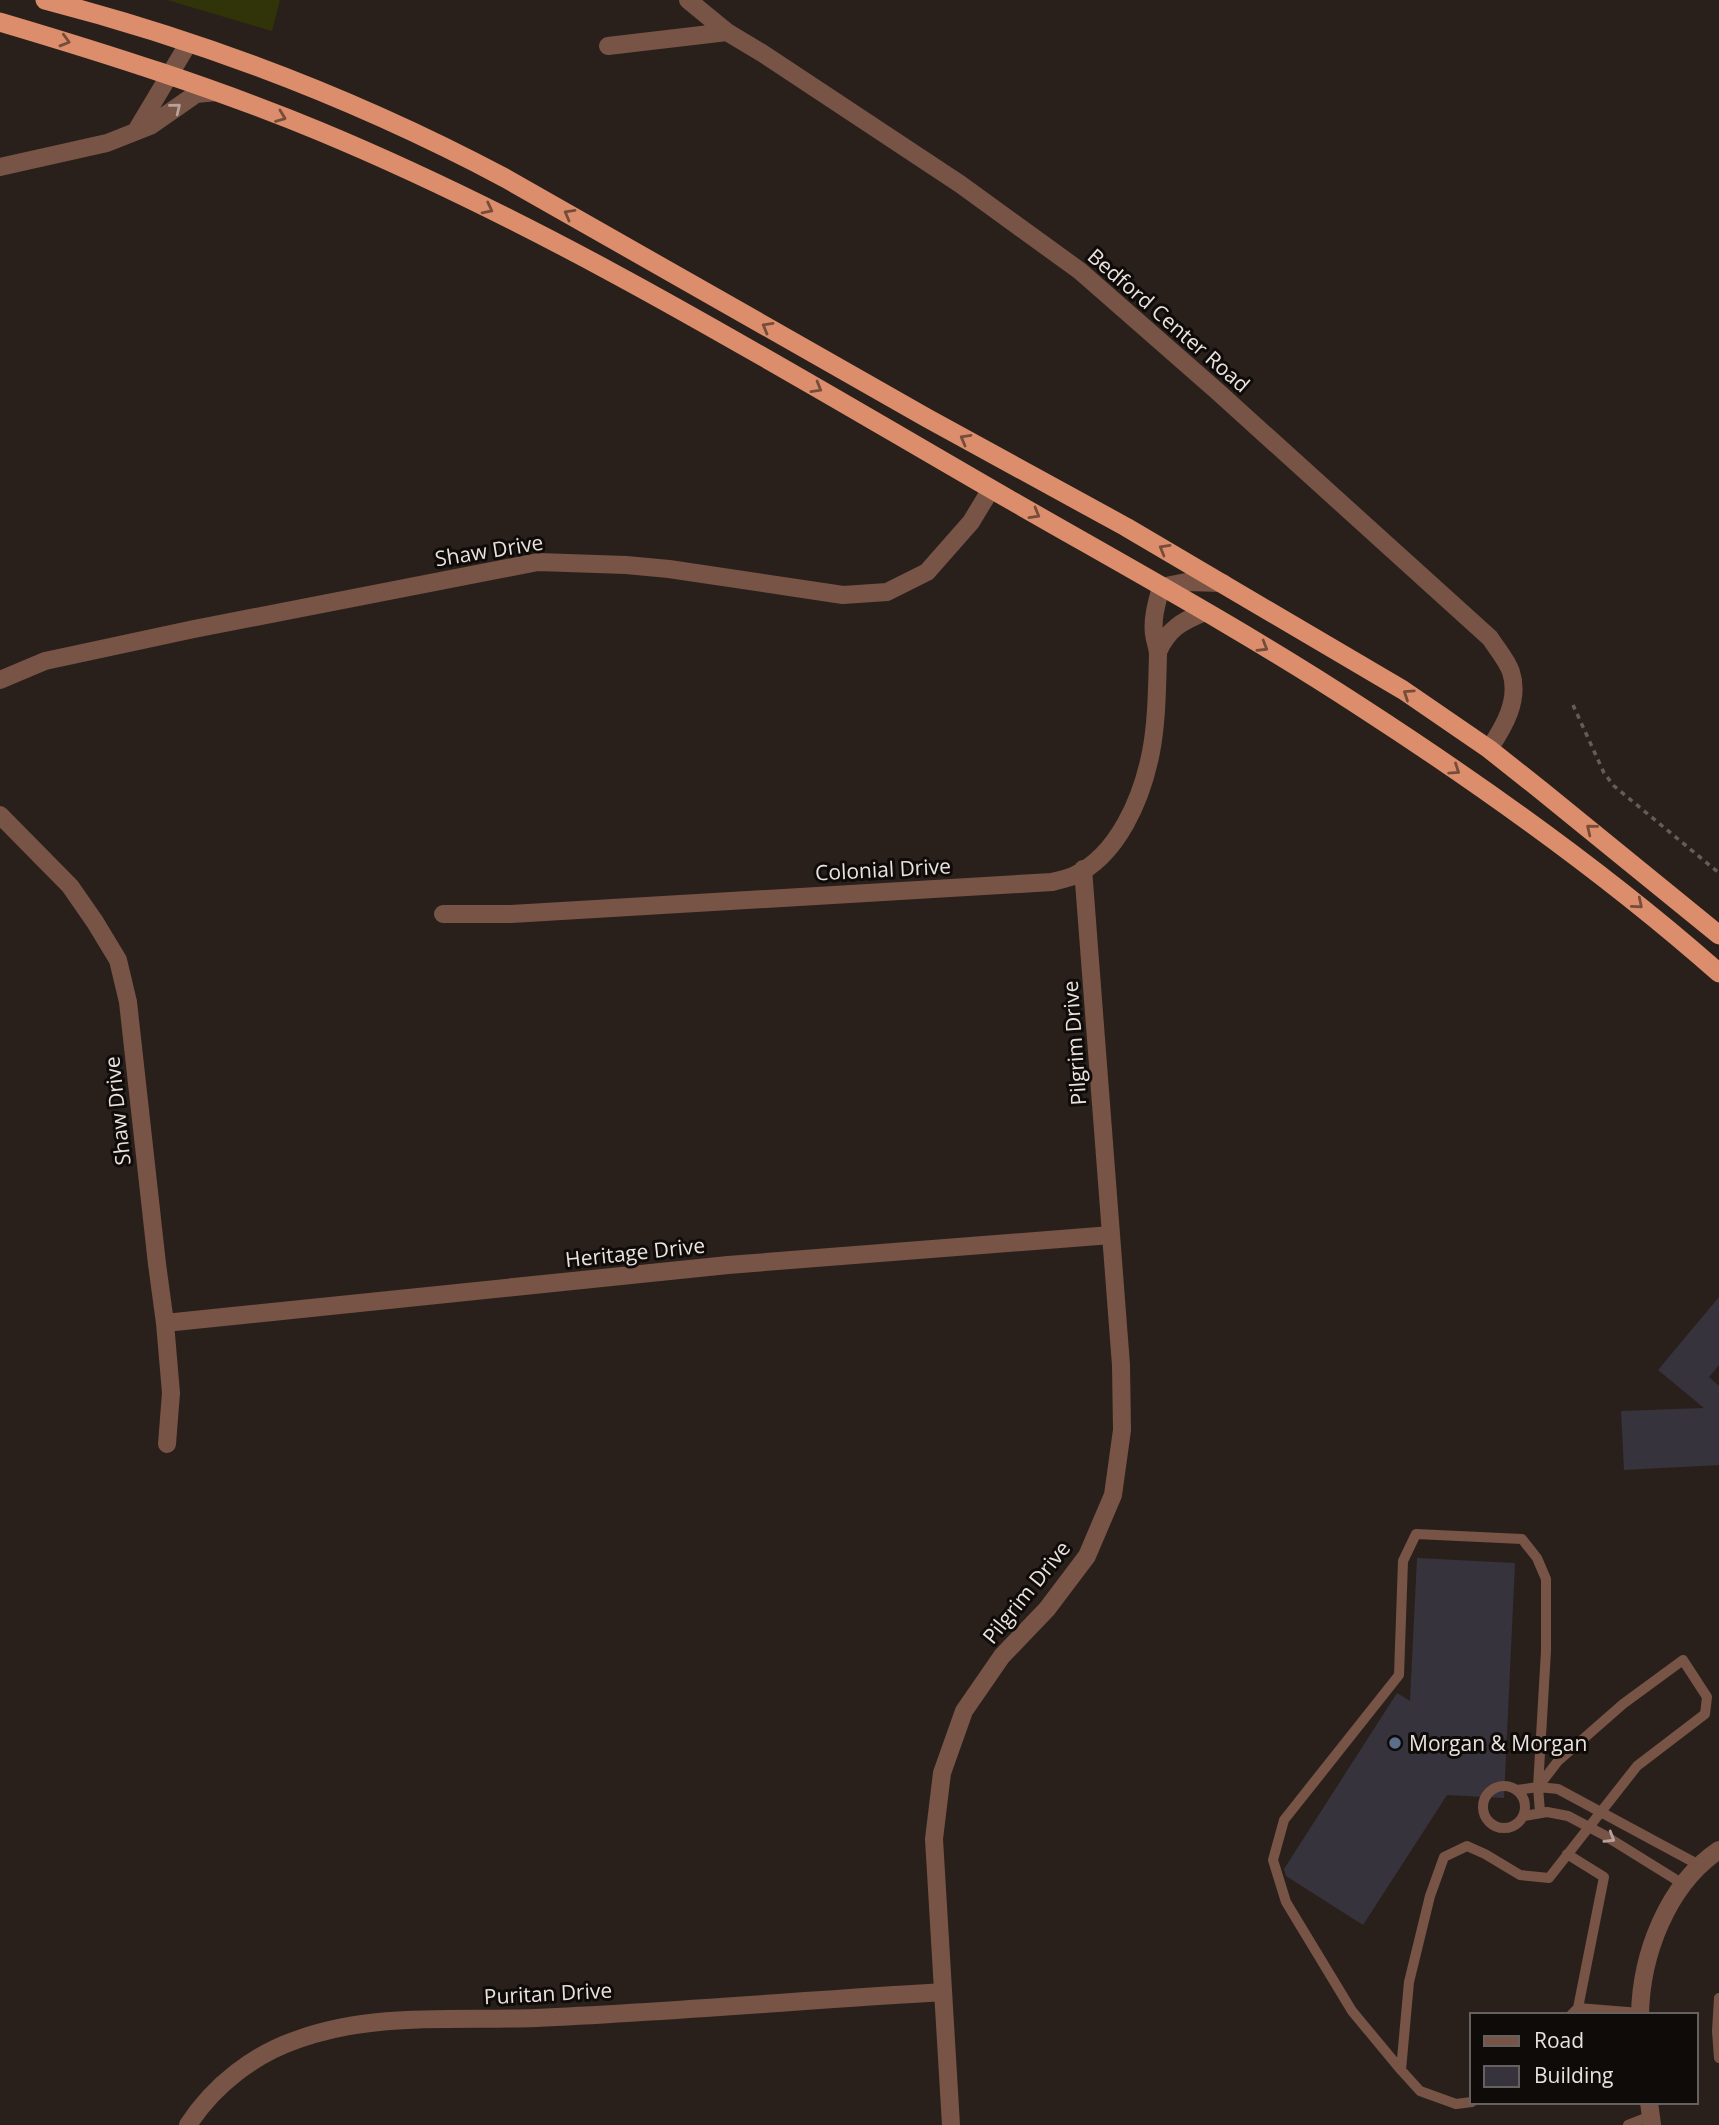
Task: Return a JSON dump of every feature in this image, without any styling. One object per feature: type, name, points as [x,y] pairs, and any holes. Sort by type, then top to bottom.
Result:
[{"type":"highway","points":[[45,0],[102,15],[188,44],[357,107],[441,144],[602,232],[927,418],[1126,527],[1403,690],[1489,749],[1719,935]]},
{"type":"highway","points":[[0,22],[169,74],[318,131],[463,196],[757,354],[1205,612],[1358,705],[1491,795],[1615,885],[1719,973]]},
{"type":"street","name":"Bedford Center Road","points":[[688,0],[727,33],[762,53],[960,184],[1080,271],[1490,638],[1511,670],[1514,686],[1513,701],[1503,728],[1489,749]]},
{"type":"street","points":[[608,46],[727,33]]},
{"type":"street","points":[[136,131],[188,44]]},
{"type":"street","points":[[0,167],[98,146],[162,119],[195,94],[217,92]]},
{"type":"street","name":"Shaw Drive","points":[[0,680],[45,661],[538,562],[669,569],[842,595],[887,592],[927,572],[971,522],[991,489]]},
{"type":"street","points":[[1161,587],[1186,582],[1223,583]]},
{"type":"street","name":"Colonial Drive","points":[[443,914],[511,914],[1052,882],[1073,876],[1110,846],[1131,813],[1141,788],[1151,750],[1158,652],[1154,620],[1161,587]]},
{"type":"street","points":[[1158,652],[1172,629],[1188,618],[1205,612]]},
{"type":"street","name":"Shaw Drive","points":[[0,815],[70,886],[118,960],[128,1002],[165,1323],[171,1393],[167,1444]]},
{"type":"street","name":"Pilgrim Drive","points":[[951,2125],[934,1839],[942,1773],[964,1711],[1002,1656],[1047,1609],[1087,1556],[1113,1494],[1122,1430],[1121,1365],[1083,869]]},
{"type":"street","name":"Heritage Drive","points":[[165,1323],[728,1265],[1111,1235]]},
{"type":"street","points":[[1640,2013],[1641,1990],[1651,1948],[1667,1912],[1683,1884],[1699,1865],[1719,1850]]},
{"type":"street","name":"Puritan Drive","points":[[188,2125],[221,2084],[258,2058],[298,2039],[339,2027],[383,2020],[537,2018],[943,1992]]},
{"type":"lane","points":[[1470,2102],[1456,2104],[1420,2091],[1352,2011],[1286,1902],[1273,1860],[1284,1820],[1399,1675],[1403,1561],[1416,1534],[1522,1539],[1537,1558],[1546,1579],[1538,1787],[1540,1812]]},
{"type":"lane","points":[[1401,2070],[1409,1982],[1430,1896],[1444,1857],[1467,1846],[1520,1875],[1549,1878],[1637,1766],[1705,1714],[1707,1697],[1683,1660],[1623,1704],[1558,1761],[1538,1787]]},
{"type":"lane","points":[[1683,1884],[1588,1826],[1559,1812],[1524,1815],[1514,1826],[1501,1828],[1489,1822],[1485,1815],[1484,1802],[1491,1790],[1504,1786],[1517,1790],[1538,1787],[1558,1789],[1699,1865]]},
{"type":"lane","points":[[1517,1790],[1525,1802],[1524,1815]]},
{"type":"lane","points":[[1567,1854],[1604,1877],[1575,2012],[1608,2013]]},
{"type":"lane","points":[[1719,1997],[1719,2058]]},
{"type":"lane","points":[[1628,2125],[1651,2115]]},
{"type":"path","points":[[1573,705],[1600,766],[1614,786],[1719,873]]},
{"type":"shaded area","points":[[167,0],[280,0],[272,31]]},
{"type":"building","points":[[1719,1297],[1719,1365],[1709,1377],[1719,1386],[1719,1465],[1624,1470],[1621,1411],[1704,1408],[1658,1370]]},
{"type":"building","points":[[1417,1558],[1515,1563],[1504,1798],[1447,1795],[1363,1925],[1286,1876],[1284,1869],[1397,1693],[1410,1701]]},
{"type":"place","name":"Morgan & Morgan","points":[[1395,1743]]}]
